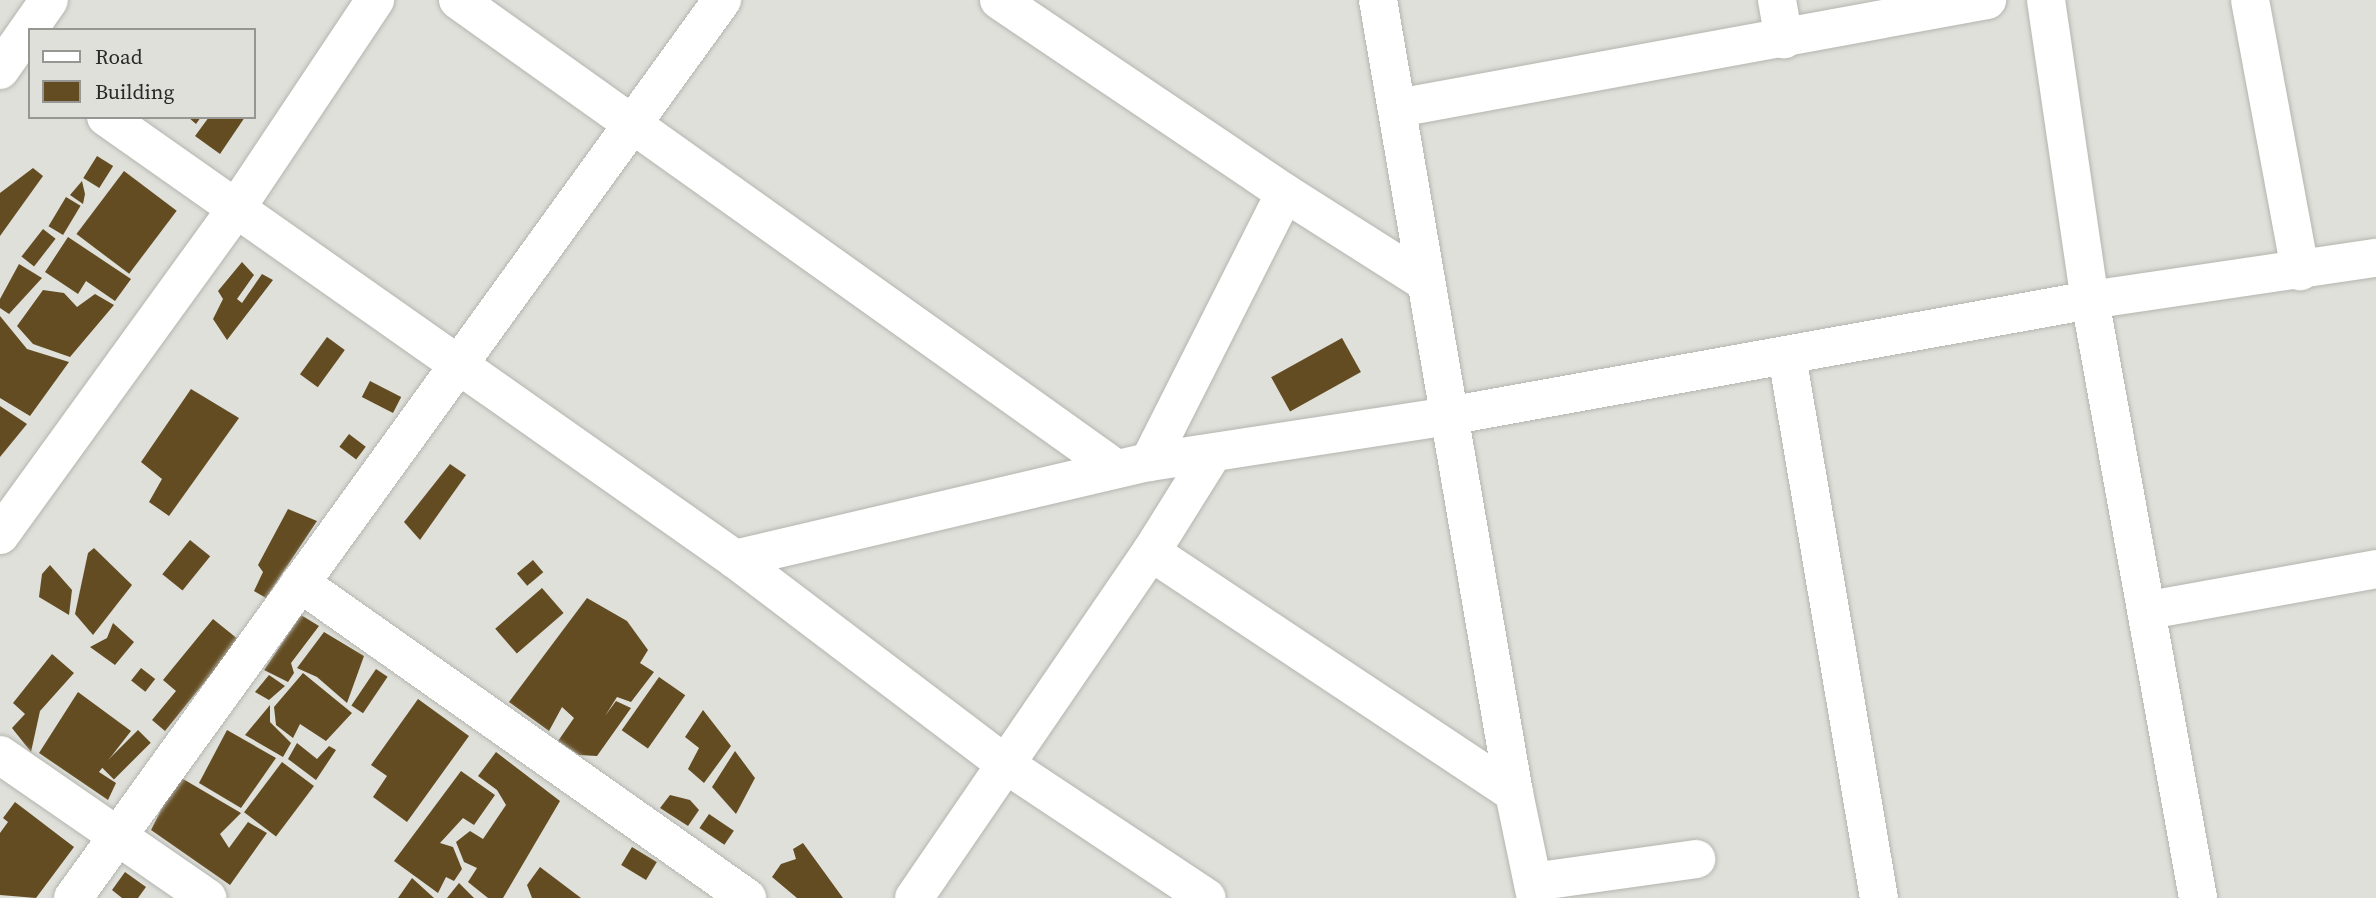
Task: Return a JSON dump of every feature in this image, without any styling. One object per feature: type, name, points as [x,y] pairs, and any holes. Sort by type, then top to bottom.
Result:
[{"type":"street","points":[[30,28],[49,0]]},
{"type":"street","points":[[0,535],[237,207],[375,0]]},
{"type":"street","points":[[458,0],[1132,465]]},
{"type":"street","points":[[73,898],[637,124],[722,0]]},
{"type":"street","points":[[999,0],[1285,193],[1425,282]]},
{"type":"street","points":[[1378,0],[1514,793],[1535,890],[1696,859]]},
{"type":"street","points":[[1777,0],[1784,39]]},
{"type":"street","points":[[1398,108],[1987,0]]},
{"type":"street","points":[[2046,0],[2090,300],[2149,610],[2198,898]]},
{"type":"street","points":[[2250,0],[2300,271]]},
{"type":"street","points":[[10,58],[28,31]]},
{"type":"street","points":[[109,119],[735,559],[1004,764],[1207,898]]},
{"type":"street","points":[[1132,465],[1285,193]]},
{"type":"street","points":[[735,559],[1132,465],[1211,456],[1448,416],[2090,300],[2376,258]]},
{"type":"street","points":[[1787,356],[1879,898]]},
{"type":"street","points":[[914,898],[1151,552],[1211,456]]},
{"type":"street","points":[[1151,552],[1514,793]]},
{"type":"street","points":[[2149,610],[2376,569]]},
{"type":"street","points":[[300,583],[747,898]]},
{"type":"street","points":[[0,755],[206,898]]},
{"type":"building","points":[[208,119],[244,119],[220,154],[195,136]]},
{"type":"building","points":[[97,156],[113,166],[99,188],[83,178]]},
{"type":"building","points":[[33,168],[43,176],[0,236],[0,193]]},
{"type":"building","points":[[124,171],[177,211],[129,274],[76,234]]},
{"type":"building","points":[[82,181],[85,194],[83,204],[70,195]]},
{"type":"building","points":[[66,197],[81,206],[63,235],[48,226]]},
{"type":"building","points":[[43,229],[56,239],[34,266],[21,257]]},
{"type":"building","points":[[68,237],[131,279],[115,301],[86,281],[78,294],[45,272]]},
{"type":"building","points":[[242,262],[254,275],[237,299],[242,303],[262,274],[273,280],[227,340],[213,319],[223,299],[218,291]]},
{"type":"building","points":[[19,264],[42,278],[9,314],[0,308],[0,299]]},
{"type":"building","points":[[43,290],[64,293],[77,307],[95,294],[114,305],[70,357],[33,344],[17,326]]},
{"type":"building","points":[[0,316],[27,349],[69,362],[30,416],[0,398]]},
{"type":"building","points":[[327,337],[345,350],[318,387],[300,374]]},
{"type":"building","points":[[1342,338],[1361,372],[1290,411],[1271,377]]},
{"type":"building","points":[[370,381],[401,397],[393,413],[362,397]]},
{"type":"building","points":[[191,389],[239,418],[169,516],[149,502],[162,479],[141,462]]},
{"type":"building","points":[[0,406],[27,424],[0,457]]},
{"type":"building","points":[[349,434],[366,447],[356,459],[339,447]]},
{"type":"building","points":[[450,464],[466,475],[420,540],[404,522]]},
{"type":"building","points":[[288,509],[317,521],[266,598],[254,591],[263,572],[258,565]]},
{"type":"building","points":[[190,540],[210,556],[183,591],[162,574]]},
{"type":"building","points":[[94,548],[132,585],[93,635],[75,614],[88,553]]},
{"type":"building","points":[[533,560],[543,572],[527,586],[517,573]]},
{"type":"building","points":[[50,565],[72,590],[69,615],[39,597],[42,574]]},
{"type":"building","points":[[542,588],[564,613],[517,654],[495,629]]},
{"type":"building","points":[[587,598],[627,621],[648,650],[640,663],[654,672],[631,702],[617,697],[605,716],[616,701],[631,708],[597,756],[579,755],[558,741],[574,718],[562,707],[549,731],[509,702]]},
{"type":"building","points":[[301,615],[319,626],[291,663],[294,673],[288,682],[264,670]]},
{"type":"building","points":[[213,619],[239,640],[165,731],[152,720],[176,691],[163,680]]},
{"type":"building","points":[[113,623],[134,642],[115,665],[90,647],[107,638]]},
{"type":"building","points":[[324,632],[364,656],[347,703],[317,677],[297,668]]},
{"type":"building","points":[[52,654],[74,673],[40,711],[31,752],[12,728],[25,714],[13,703]]},
{"type":"building","points":[[141,668],[155,679],[145,692],[131,681]]},
{"type":"building","points":[[376,669],[388,677],[363,713],[351,705]]},
{"type":"building","points":[[303,673],[352,713],[326,741],[300,724],[293,738],[276,725],[274,707]]},
{"type":"building","points":[[269,675],[285,686],[269,700],[255,692]]},
{"type":"building","points":[[659,677],[685,695],[648,749],[622,730]]},
{"type":"building","points":[[78,692],[131,731],[99,772],[116,783],[108,800],[39,753]]},
{"type":"building","points":[[418,699],[469,736],[407,822],[373,797],[387,776],[371,765]]},
{"type":"building","points":[[270,705],[270,722],[291,743],[283,757],[245,735]]},
{"type":"building","points":[[703,710],[731,746],[704,783],[688,769],[699,748],[685,737]]},
{"type":"building","points":[[138,730],[151,743],[114,779],[101,767]]},
{"type":"building","points":[[227,730],[276,758],[241,808],[199,783]]},
{"type":"building","points":[[297,743],[317,759],[329,746],[336,750],[316,780],[288,759]]},
{"type":"building","points":[[735,751],[755,778],[736,814],[712,787]]},
{"type":"building","points":[[496,752],[560,801],[503,898],[488,898],[468,882],[477,868],[464,862],[456,842],[470,831],[483,839],[506,805],[497,790],[478,776]]},
{"type":"building","points":[[282,762],[314,786],[276,836],[244,812]]},
{"type":"building","points":[[461,771],[495,795],[474,825],[463,818],[440,843],[453,847],[462,869],[454,881],[446,877],[438,893],[394,861]]},
{"type":"building","points":[[178,776],[241,813],[220,834],[229,848],[248,822],[267,833],[230,885],[151,830]]},
{"type":"building","points":[[670,795],[690,800],[699,810],[688,826],[660,808]]},
{"type":"building","points":[[15,802],[74,847],[36,898],[0,895],[0,833],[8,822],[3,818]]},
{"type":"building","points":[[709,814],[734,831],[724,845],[699,828]]},
{"type":"building","points":[[803,843],[843,898],[797,898],[772,877],[781,864],[796,859],[793,849]]},
{"type":"building","points":[[632,847],[657,862],[646,880],[621,865]]},
{"type":"building","points":[[540,867],[581,898],[532,898],[527,885]]},
{"type":"building","points":[[125,872],[146,887],[138,898],[122,898],[112,890]]},
{"type":"building","points":[[412,878],[434,898],[398,898]]},
{"type":"building","points":[[459,883],[474,898],[447,898]]}]
